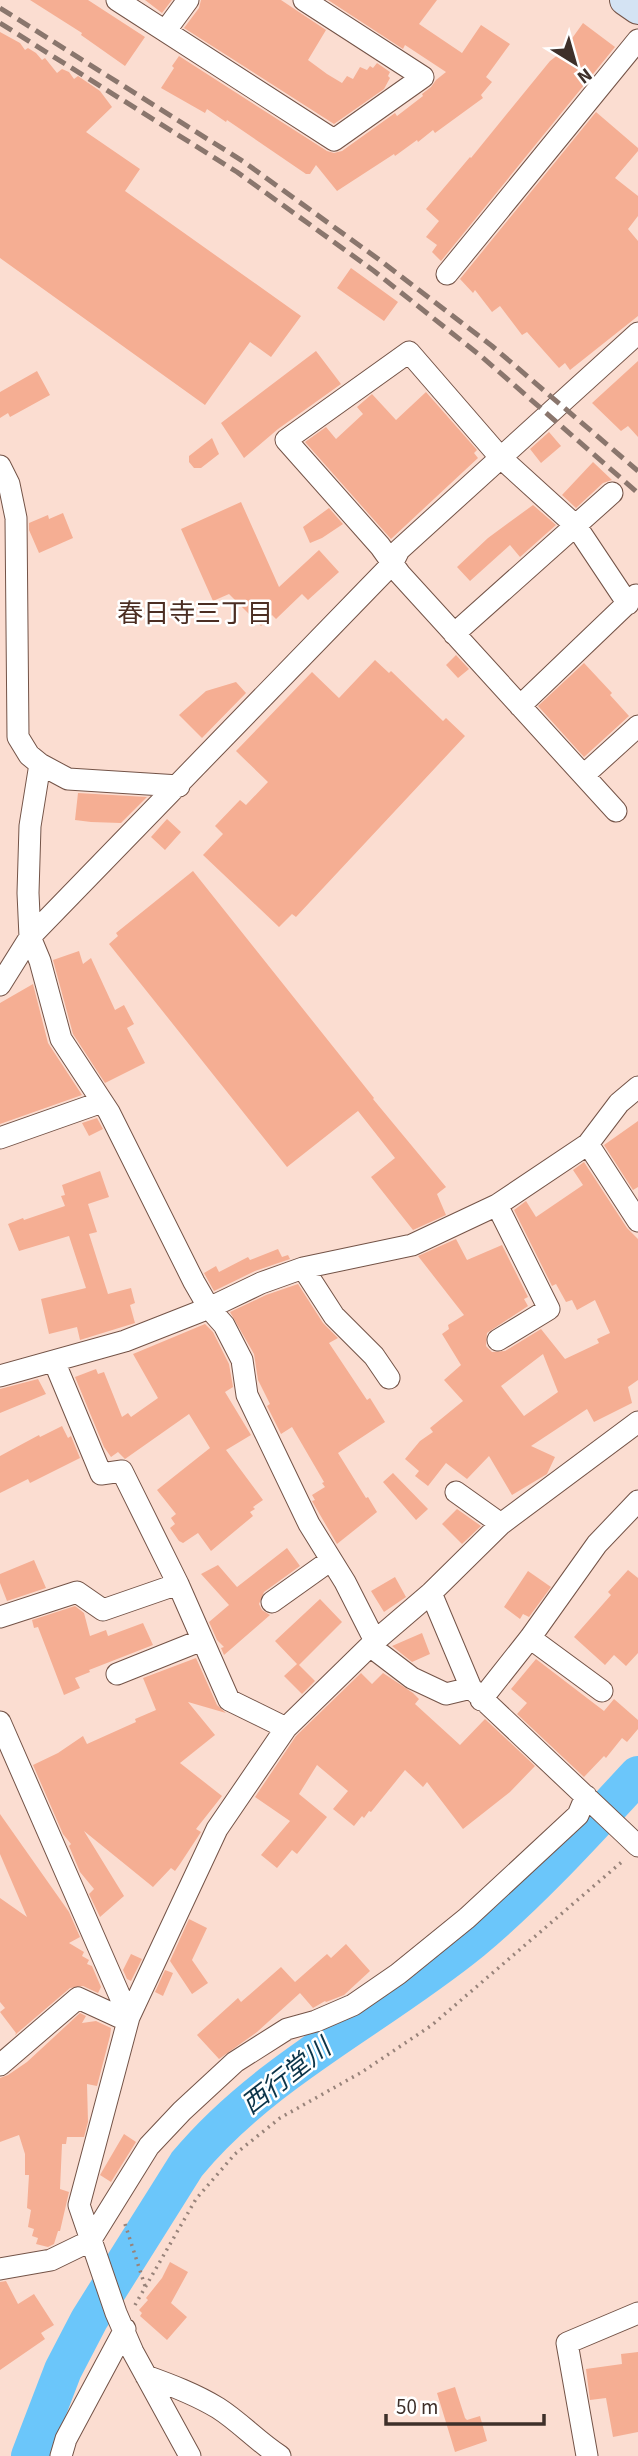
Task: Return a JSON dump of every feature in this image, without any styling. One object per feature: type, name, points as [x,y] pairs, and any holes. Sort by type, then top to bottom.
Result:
[{"type":"main road","points":[[625,0],[638,9]]},
{"type":"street","points":[[117,0],[334,140],[423,77],[304,0]]},
{"type":"street","points":[[166,30],[188,0]]},
{"type":"street","points":[[447,274],[638,40]]},
{"type":"street","points":[[0,985],[30,937],[392,564],[399,550],[638,333]]},
{"type":"street","points":[[520,706],[633,599],[576,526],[500,457],[409,352],[286,440],[454,634],[616,811]]},
{"type":"street","points":[[0,466],[9,484],[16,518],[9,739],[40,764],[68,779],[179,786]]},
{"type":"street","points":[[454,634],[612,493]]},
{"type":"street","points":[[583,775],[638,726]]},
{"type":"street","points":[[40,764],[30,826],[30,937],[40,961],[61,1039],[102,1102],[194,1282],[209,1308],[224,1325],[242,1360],[247,1395],[309,1524],[331,1560],[373,1643],[412,1678],[446,1694],[476,1694],[530,1638],[597,1544],[638,1500]]},
{"type":"street","points":[[0,1376],[125,1341],[303,1268],[412,1245],[497,1205],[588,1144],[619,1104],[638,1087]]},
{"type":"street","points":[[0,1139],[102,1102]]},
{"type":"street","points":[[588,1144],[638,1221]]},
{"type":"street","points":[[497,1205],[549,1309],[498,1340]]},
{"type":"street","points":[[303,1268],[334,1316],[374,1356],[389,1378]]},
{"type":"street","points":[[54,1361],[101,1474],[122,1471],[178,1584],[229,1700],[286,1728]]},
{"type":"street","points":[[190,2456],[133,2352],[79,2205],[129,2019],[217,1829],[286,1728],[500,1524],[638,1422]]},
{"type":"street","points":[[456,1492],[500,1524]]},
{"type":"street","points":[[272,1602],[331,1560]]},
{"type":"street","points":[[0,1617],[77,1592],[103,1610],[178,1584]]},
{"type":"street","points":[[431,1592],[476,1694],[548,1759],[634,1847]]},
{"type":"street","points":[[530,1638],[602,1691]]},
{"type":"street","points":[[117,1674],[202,1640]]},
{"type":"street","points":[[0,1722],[129,2019]]},
{"type":"street","points":[[0,2269],[51,2260],[92,2245],[149,2146],[182,2111],[235,2063],[287,2029],[316,2021],[353,2005],[398,1974],[467,1917],[578,1815],[587,1798]]},
{"type":"street","points":[[0,2065],[78,1998],[129,2019]]},
{"type":"street","points":[[587,2456],[567,2343],[638,2313]]},
{"type":"street","points":[[61,2456],[66,2439],[120,2321]]},
{"type":"street","points":[[146,2376],[185,2390],[220,2409],[280,2456]]},
{"type":"path","points":[[120,2321],[136,2302],[196,2199],[235,2154],[281,2118],[362,2072],[432,2025],[634,1847]]},
{"type":"path","points":[[125,2224],[145,2286],[136,2302]]},
{"type":"building","points":[[30,0],[88,0],[145,37],[125,66],[81,35],[82,33]]},
{"type":"building","points":[[145,0],[172,0],[162,13]]},
{"type":"building","points":[[201,0],[281,0],[326,30],[308,60],[327,74],[342,83],[347,76],[353,79],[360,67],[367,70],[377,63],[390,72],[390,78],[384,89],[334,124],[184,28],[199,8]]},
{"type":"building","points":[[328,0],[437,0],[419,24],[462,53],[481,25],[510,44],[486,77],[492,82],[481,95],[483,98],[435,133],[433,130],[337,191],[316,165],[310,174],[306,174],[227,120],[226,122],[207,109],[205,113],[161,88],[179,56],[327,151],[342,151],[395,113],[397,116],[423,96],[422,94],[446,72],[405,45],[403,49]]},
{"type":"building","points":[[583,23],[615,47],[441,261],[432,252],[437,245],[426,237],[439,221],[426,209],[550,61],[563,51]]},
{"type":"building","points":[[0,32],[20,43],[25,50],[28,48],[36,53],[42,60],[45,58],[57,73],[62,69],[69,72],[74,79],[78,76],[100,91],[112,107],[86,132],[140,169],[125,191],[301,316],[271,357],[250,342],[205,405],[0,258]]},
{"type":"building","points":[[596,112],[638,148],[615,178],[638,196],[638,216],[628,229],[638,241],[638,316],[570,370],[565,363],[559,368],[527,332],[522,335],[500,306],[492,312],[475,290],[473,293],[460,279]]},
{"type":"building","points":[[351,268],[398,302],[384,321],[337,288]]},
{"type":"building","points":[[316,351],[341,384],[278,429],[244,458],[221,423]]},
{"type":"building","points":[[638,361],[638,437],[628,426],[621,431],[592,403]]},
{"type":"building","points":[[37,371],[50,395],[10,417],[8,413],[0,418],[0,392]]},
{"type":"building","points":[[426,392],[477,450],[474,453],[478,458],[391,539],[305,442],[326,427],[336,439],[363,414],[357,407],[372,394],[396,420]]},
{"type":"building","points":[[549,432],[561,446],[541,463],[530,449]]},
{"type":"building","points":[[212,438],[219,454],[201,468],[194,468],[189,462],[189,456]]},
{"type":"building","points":[[593,462],[612,480],[603,483],[576,508],[562,495]]},
{"type":"building","points":[[241,502],[279,587],[319,550],[339,572],[308,600],[302,594],[276,619],[272,615],[261,626],[229,594],[213,601],[181,529]]},
{"type":"building","points":[[533,505],[556,525],[520,557],[510,545],[470,581],[457,567],[488,538]]},
{"type":"building","points":[[329,508],[343,524],[310,543],[303,527]]},
{"type":"building","points":[[63,513],[73,538],[39,553],[29,530],[29,523],[48,515],[49,519]]},
{"type":"building","points":[[456,655],[469,669],[458,678],[446,665]]},
{"type":"building","points":[[375,660],[389,673],[391,671],[443,721],[446,718],[465,736],[296,917],[292,914],[279,927],[203,855],[223,834],[215,826],[240,800],[246,805],[268,782],[236,751],[312,672],[339,698]]},
{"type":"building","points":[[584,663],[629,716],[584,757],[538,706]]},
{"type":"building","points":[[236,682],[246,693],[202,738],[179,715],[206,691]]},
{"type":"building","points":[[78,793],[147,797],[121,823],[91,822],[75,820]]},
{"type":"building","points":[[167,819],[181,832],[165,850],[151,837]]},
{"type":"building","points":[[193,871],[446,1187],[437,1194],[446,1215],[413,1230],[371,1177],[395,1158],[358,1111],[287,1167],[109,944],[118,936],[116,933]]},
{"type":"building","points":[[79,951],[83,964],[91,958],[115,1010],[124,1005],[134,1024],[127,1028],[145,1063],[105,1083],[73,1034],[53,960]]},
{"type":"building","points":[[33,984],[48,1043],[82,1095],[0,1124],[0,1003]]},
{"type":"building","points":[[97,1118],[103,1129],[89,1136],[82,1123]]},
{"type":"building","points":[[638,1121],[638,1187],[633,1190],[604,1145]]},
{"type":"building","points":[[584,1162],[627,1228],[638,1239],[638,1380],[628,1387],[632,1403],[594,1422],[587,1409],[531,1446],[555,1457],[547,1474],[512,1495],[489,1456],[467,1479],[446,1463],[428,1486],[415,1476],[419,1471],[405,1459],[420,1441],[433,1432],[430,1428],[463,1401],[444,1380],[461,1365],[442,1334],[449,1329],[448,1325],[464,1315],[418,1256],[456,1239],[467,1260],[502,1245],[528,1297],[524,1299],[528,1306],[487,1333],[486,1346],[492,1352],[505,1351],[541,1329],[565,1359],[599,1343],[597,1339],[610,1333],[595,1300],[577,1310],[572,1300],[566,1302],[556,1284],[552,1286],[514,1210],[526,1201],[536,1217],[583,1185],[573,1170]],"holes":[[[543,1354],[558,1392],[524,1416],[501,1386]]]},
{"type":"building","points":[[100,1171],[109,1197],[88,1204],[97,1232],[89,1234],[108,1294],[131,1288],[135,1303],[130,1305],[135,1323],[80,1340],[77,1327],[49,1334],[41,1299],[86,1288],[69,1236],[19,1251],[8,1224],[65,1206],[61,1196],[65,1195],[62,1185]]},
{"type":"building","points":[[278,1249],[282,1257],[288,1255],[290,1259],[255,1271],[214,1291],[204,1273],[216,1266],[219,1272],[248,1257],[250,1260]]},
{"type":"building","points":[[298,1284],[323,1323],[338,1338],[329,1343],[385,1422],[338,1453],[377,1512],[337,1544],[312,1501],[315,1500],[312,1495],[325,1487],[322,1483],[324,1482],[292,1427],[281,1434],[258,1380],[254,1354],[230,1312]]},
{"type":"building","points":[[205,1324],[213,1332],[229,1364],[233,1387],[225,1392],[251,1435],[226,1450],[263,1500],[253,1507],[255,1509],[250,1512],[253,1516],[211,1551],[198,1533],[183,1543],[179,1541],[170,1528],[175,1524],[171,1518],[176,1514],[157,1490],[210,1448],[189,1414],[125,1459],[118,1452],[111,1457],[104,1447],[75,1377],[96,1369],[98,1374],[104,1372],[122,1417],[128,1413],[131,1417],[158,1398],[133,1354]]},
{"type":"building","points":[[38,1379],[46,1394],[0,1413],[0,1389]]},
{"type":"building","points":[[62,1426],[68,1438],[71,1436],[80,1458],[30,1483],[28,1479],[0,1493],[0,1456]]},
{"type":"building","points":[[393,1473],[428,1509],[416,1520],[383,1482]]},
{"type":"building","points":[[457,1509],[481,1526],[462,1544],[442,1524]]},
{"type":"building","points":[[287,1548],[300,1566],[264,1592],[259,1604],[262,1610],[270,1615],[224,1655],[221,1648],[224,1647],[217,1640],[209,1622],[229,1605],[201,1574],[218,1565],[237,1587]]},
{"type":"building","points":[[34,1560],[46,1588],[7,1601],[0,1583],[0,1574]]},
{"type":"building","points":[[628,1570],[638,1578],[638,1653],[626,1666],[614,1655],[605,1665],[574,1637],[611,1595],[608,1592]]},
{"type":"building","points":[[528,1571],[551,1587],[529,1617],[523,1614],[520,1619],[504,1607]]},
{"type":"building","points":[[395,1577],[406,1597],[384,1612],[371,1591]]},
{"type":"building","points":[[320,1599],[342,1622],[299,1665],[315,1681],[302,1694],[284,1676],[297,1664],[275,1641]]},
{"type":"building","points":[[75,1606],[84,1613],[90,1636],[106,1630],[108,1636],[143,1623],[153,1645],[89,1670],[90,1672],[75,1678],[80,1688],[64,1695],[38,1627],[34,1628],[32,1620]]},
{"type":"building","points":[[422,1633],[430,1654],[412,1662],[392,1646]]},
{"type":"building","points":[[196,1658],[217,1705],[226,1713],[188,1702],[215,1735],[180,1763],[222,1796],[196,1829],[201,1832],[175,1871],[171,1868],[153,1887],[84,1831],[124,1896],[100,1917],[89,1894],[94,1889],[80,1872],[69,1846],[71,1844],[63,1834],[33,1765],[58,1753],[83,1736],[87,1744],[156,1710],[143,1678]]},
{"type":"building","points":[[536,1659],[604,1711],[614,1699],[638,1720],[638,1729],[627,1742],[622,1738],[606,1758],[604,1756],[584,1777],[517,1714],[527,1703],[511,1689]]},
{"type":"building","points":[[361,1673],[372,1684],[383,1673],[413,1693],[419,1699],[415,1704],[460,1745],[485,1719],[535,1766],[510,1792],[463,1829],[427,1782],[423,1787],[405,1770],[371,1812],[364,1818],[362,1816],[354,1826],[333,1809],[348,1791],[317,1765],[299,1794],[327,1817],[297,1854],[292,1850],[277,1868],[261,1855],[290,1821],[255,1797],[296,1736]]},
{"type":"building","points":[[0,1814],[69,1912],[80,1937],[69,1943],[84,1952],[82,1956],[89,1960],[87,1964],[92,1966],[101,1987],[98,1993],[83,1986],[70,1988],[15,2035],[0,2012],[5,2008],[0,2002],[0,1898],[27,1917],[0,1854]]},
{"type":"building","points":[[189,1919],[207,1928],[192,1960],[208,1983],[192,1994],[170,1961]]},
{"type":"building","points":[[346,1944],[370,1971],[344,1995],[313,2008],[300,1993],[257,2032],[219,2059],[197,2035],[238,1998],[241,2002],[281,1967],[295,1982],[327,1954],[331,1958]]},
{"type":"building","points":[[131,1954],[142,1959],[131,1981],[123,1970]]},
{"type":"building","points":[[165,1970],[173,1973],[163,1996],[155,1992]]},
{"type":"building","points":[[80,2013],[86,2016],[82,2023],[96,2021],[111,2028],[110,2036],[97,2086],[87,2084],[88,2122],[84,2137],[67,2137],[66,2144],[62,2144],[60,2189],[69,2192],[60,2231],[54,2244],[48,2247],[36,2244],[38,2238],[32,2236],[34,2229],[28,2227],[31,2210],[27,2208],[29,2175],[25,2175],[25,2154],[19,2135],[0,2142],[0,2078],[27,2062]]},
{"type":"building","points":[[124,2134],[136,2142],[111,2182],[100,2175]]},
{"type":"building","points":[[170,2262],[188,2272],[171,2303],[187,2317],[167,2340],[140,2316],[142,2313],[139,2310],[148,2300],[146,2298],[162,2278]]},
{"type":"building","points":[[6,2281],[18,2304],[34,2294],[54,2325],[41,2333],[45,2339],[0,2370],[0,2282]]},
{"type":"building","points":[[638,2352],[638,2432],[613,2437],[606,2398],[590,2400],[586,2369],[622,2364],[621,2354]]},
{"type":"building","points":[[455,2387],[465,2418],[467,2420],[480,2416],[487,2441],[455,2452],[437,2393]]},
{"type":"waterway","name":"西行堂川","points":[[30,2456],[63,2370],[89,2320],[187,2164],[251,2100],[472,1941],[537,1882],[638,1775]]},
{"type":"railway","points":[[0,8],[244,162],[381,261],[492,346],[638,471]]},
{"type":"railway","points":[[0,23],[237,172],[374,271],[482,357],[638,493]]},
{"type":"district","name":"春日寺三丁目","points":[[195,613]]}]
